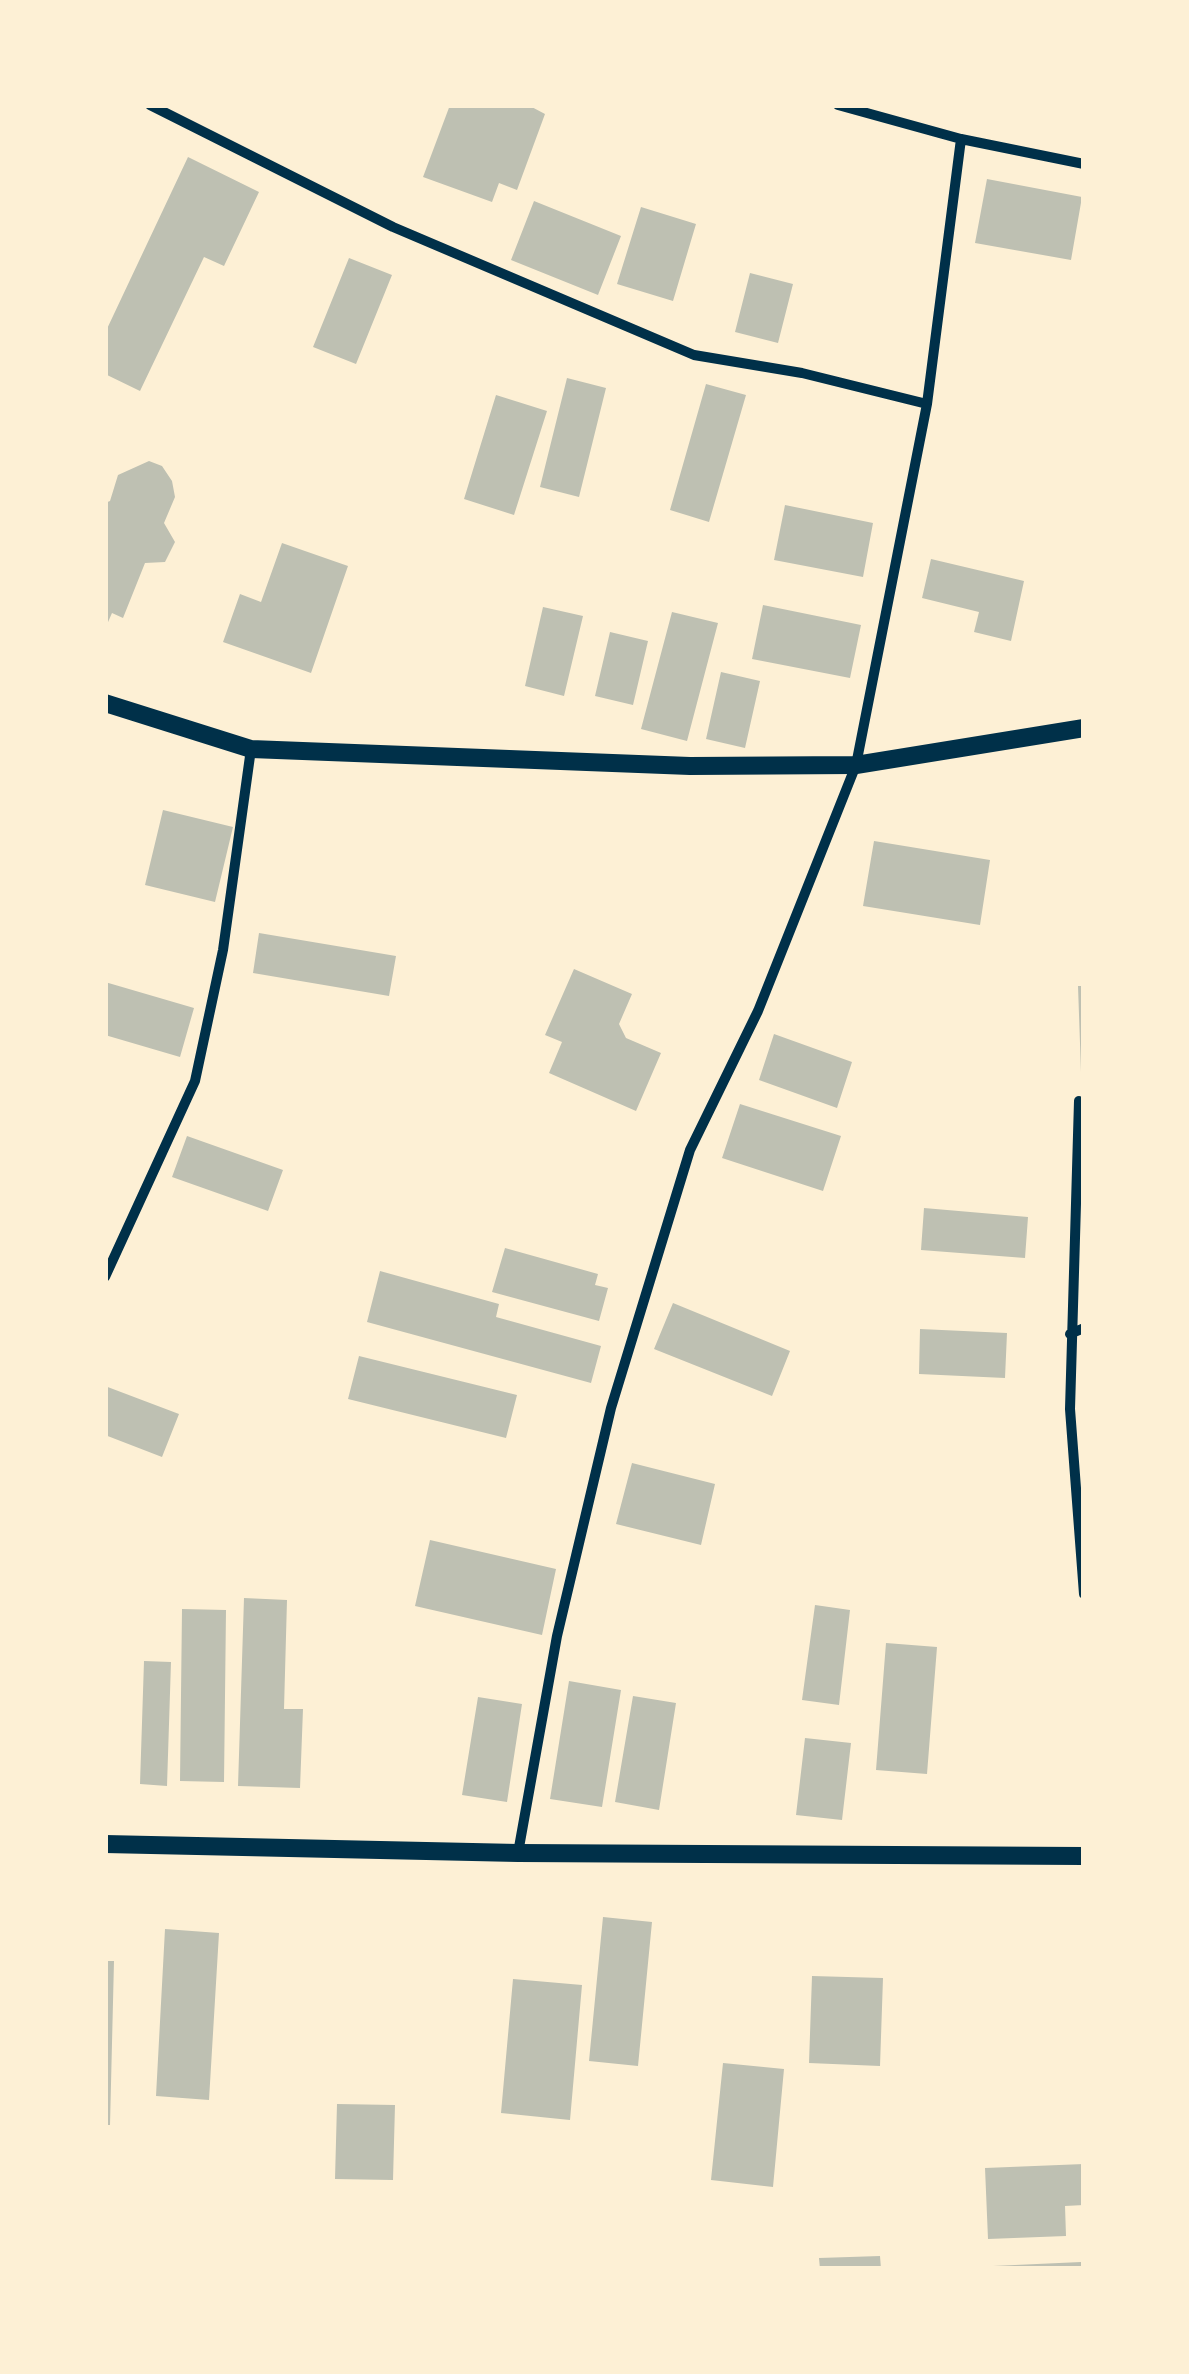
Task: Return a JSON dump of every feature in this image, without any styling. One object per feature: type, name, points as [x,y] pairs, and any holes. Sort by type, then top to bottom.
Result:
[{"type":"street","points":[[150,105],[394,228],[694,355],[802,373],[928,404]]},
{"type":"street","points":[[838,105],[962,139],[1084,164]]},
{"type":"street","points":[[518,1853],[557,1636],[611,1408],[690,1150],[758,1011],[856,765],[928,404],[962,139]]},
{"type":"street","points":[[105,704],[250,748],[690,766],[856,765],[1084,728]]},
{"type":"street","points":[[105,1277],[194,1081],[222,950],[250,748]]},
{"type":"street","points":[[1079,1101],[1070,1409],[1084,1594]]},
{"type":"street","points":[[1070,1334],[1084,1328]]},
{"type":"street","points":[[105,1844],[518,1853],[1084,1856]]},
{"type":"building","points":[[450,105],[528,105],[545,114],[517,190],[499,183],[492,202],[423,177]]},
{"type":"building","points":[[188,157],[259,192],[224,266],[204,257],[140,391],[105,374],[105,333]]},
{"type":"building","points":[[987,179],[1082,197],[1071,260],[975,243]]},
{"type":"building","points":[[534,201],[621,236],[598,295],[511,260]]},
{"type":"building","points":[[641,207],[696,224],[673,301],[617,284]]},
{"type":"building","points":[[349,258],[392,275],[356,364],[313,347]]},
{"type":"building","points":[[750,273],[793,284],[778,343],[735,332]]},
{"type":"building","points":[[567,378],[606,388],[579,497],[540,487]]},
{"type":"building","points":[[706,384],[746,395],[709,522],[670,510]]},
{"type":"building","points":[[496,395],[547,411],[514,515],[464,499]]},
{"type":"building","points":[[149,461],[162,466],[172,481],[175,497],[164,523],[175,542],[165,562],[145,563],[123,618],[112,613],[105,629],[105,503],[110,501],[118,475]]},
{"type":"building","points":[[785,505],[873,523],[863,577],[774,560]]},
{"type":"building","points":[[282,543],[348,566],[311,673],[223,642],[240,594],[261,602]]},
{"type":"building","points":[[931,559],[1024,581],[1011,641],[974,632],[979,612],[922,598]]},
{"type":"building","points":[[763,605],[861,625],[850,678],[752,659]]},
{"type":"building","points":[[543,607],[583,616],[564,696],[525,686]]},
{"type":"building","points":[[672,612],[718,623],[687,741],[641,729]]},
{"type":"building","points":[[610,632],[648,641],[633,705],[595,696]]},
{"type":"building","points":[[721,672],[760,681],[745,748],[706,739]]},
{"type":"building","points":[[163,810],[233,827],[215,902],[145,885]]},
{"type":"building","points":[[874,841],[990,860],[980,925],[863,906]]},
{"type":"building","points":[[259,933],[396,956],[389,996],[253,973]]},
{"type":"building","points":[[574,969],[632,994],[619,1024],[626,1038],[661,1053],[636,1111],[549,1073],[562,1042],[545,1035]]},
{"type":"building","points":[[105,982],[194,1008],[180,1057],[105,1035]]},
{"type":"building","points":[[1078,986],[1084,986],[1084,1072],[1081,1072]]},
{"type":"building","points":[[774,1034],[852,1062],[837,1108],[759,1080]]},
{"type":"building","points":[[740,1104],[841,1136],[823,1191],[722,1158]]},
{"type":"building","points":[[187,1136],[283,1170],[268,1211],[172,1177]]},
{"type":"building","points":[[924,1208],[1028,1217],[1025,1258],[921,1250]]},
{"type":"building","points":[[505,1248],[598,1274],[595,1285],[608,1288],[599,1321],[492,1292]]},
{"type":"building","points":[[380,1271],[499,1304],[496,1317],[601,1346],[591,1383],[367,1322]]},
{"type":"building","points":[[673,1303],[790,1351],[772,1396],[654,1349]]},
{"type":"building","points":[[920,1329],[1007,1333],[1005,1378],[919,1374]]},
{"type":"building","points":[[359,1356],[517,1395],[506,1438],[348,1399]]},
{"type":"building","points":[[105,1386],[179,1414],[162,1457],[105,1435]]},
{"type":"building","points":[[632,1463],[715,1484],[701,1545],[616,1524]]},
{"type":"building","points":[[430,1540],[556,1569],[542,1635],[415,1606]]},
{"type":"building","points":[[244,1598],[287,1600],[284,1709],[303,1709],[300,1788],[238,1786]]},
{"type":"building","points":[[815,1605],[850,1610],[839,1705],[802,1700]]},
{"type":"building","points":[[182,1609],[226,1610],[224,1782],[180,1781]]},
{"type":"building","points":[[886,1643],[937,1647],[927,1774],[876,1770]]},
{"type":"building","points":[[144,1661],[171,1662],[167,1786],[140,1784]]},
{"type":"building","points":[[569,1681],[621,1690],[602,1807],[550,1799]]},
{"type":"building","points":[[633,1696],[676,1703],[659,1810],[615,1802]]},
{"type":"building","points":[[478,1697],[522,1704],[507,1802],[462,1795]]},
{"type":"building","points":[[805,1738],[851,1743],[842,1820],[796,1815]]},
{"type":"building","points":[[603,1917],[652,1922],[638,2066],[589,2061]]},
{"type":"building","points":[[165,1929],[219,1933],[209,2100],[156,2096]]},
{"type":"building","points":[[105,1961],[114,1961],[110,2125],[105,2125]]},
{"type":"building","points":[[812,1976],[883,1978],[880,2066],[809,2063]]},
{"type":"building","points":[[513,1979],[582,1985],[570,2120],[501,2113]]},
{"type":"building","points":[[723,2063],[784,2069],[773,2187],[711,2180]]},
{"type":"building","points":[[337,2104],[395,2105],[393,2180],[335,2179]]},
{"type":"building","points":[[1084,2164],[1084,2205],[1065,2206],[1066,2236],[988,2239],[985,2168]]},
{"type":"building","points":[[880,2256],[881,2269],[820,2269],[819,2258]]},
{"type":"building","points":[[1081,2262],[1081,2269],[993,2269],[993,2266]]}]
